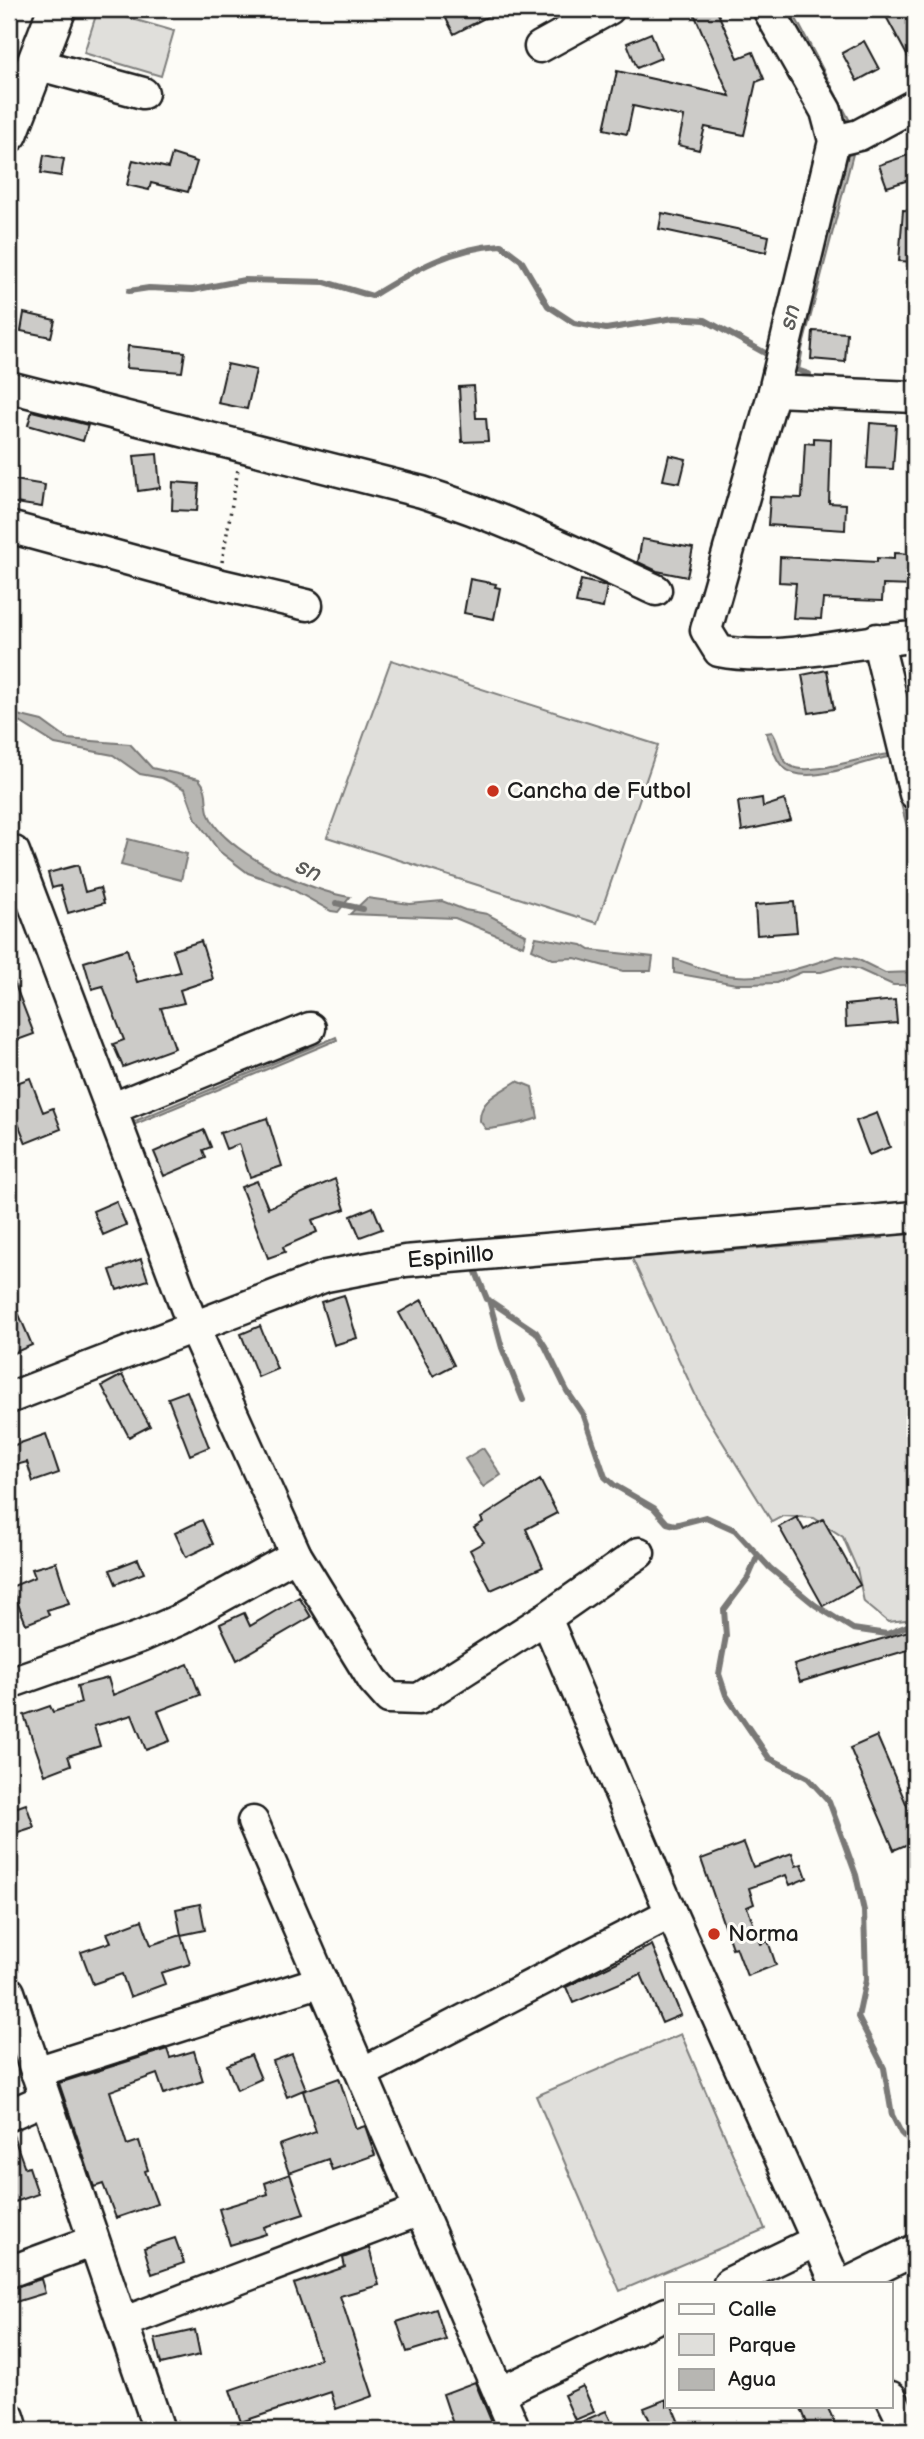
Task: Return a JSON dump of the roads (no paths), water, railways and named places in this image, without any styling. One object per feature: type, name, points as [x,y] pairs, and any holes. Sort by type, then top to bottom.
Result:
[{"type":"main road","points":[[9,132],[23,79],[57,9]]},
{"type":"street","points":[[540,47],[609,9]]},
{"type":"street","points":[[768,9],[832,123],[844,139]]},
{"type":"street","points":[[23,79],[143,93]]},
{"type":"street","points":[[915,105],[844,139],[706,629],[719,651],[749,657],[877,639],[915,638]]},
{"type":"street","points":[[779,370],[915,397]]},
{"type":"street","points":[[9,387],[422,492],[477,509],[531,531],[656,590]]},
{"type":"street","points":[[9,527],[218,584],[307,605]]},
{"type":"street","points":[[877,639],[915,794]]},
{"type":"street","points":[[15,852],[193,1326],[296,1555],[373,1680],[389,1698],[419,1699],[546,1618],[639,1553]]},
{"type":"street","points":[[111,1109],[310,1028]]},
{"type":"street","name":"Espinillo","points":[[9,1398],[327,1276],[405,1261],[915,1217]]},
{"type":"street","points":[[9,1683],[140,1637],[181,1619],[296,1555]]},
{"type":"street","points":[[546,1618],[671,1913],[836,2282]]},
{"type":"street","points":[[253,1822],[515,2430]]},
{"type":"street","points":[[362,2073],[671,1913]]},
{"type":"street","points":[[9,2115],[41,2085],[322,1981]]},
{"type":"street","points":[[9,1992],[159,2430]]},
{"type":"street","points":[[122,2323],[420,2210]]},
{"type":"street","points":[[9,2272],[93,2241]]},
{"type":"street","points":[[731,2282],[816,2241]]},
{"type":"street","points":[[850,2282],[915,2250]]},
{"type":"street","points":[[499,2393],[665,2314]]},
{"type":"street","points":[[892,2399],[907,2430]]},
{"type":"street","points":[[9,2417],[12,2430]]},
{"type":"water","points":[[786,9],[791,9],[849,119],[845,121]]},
{"type":"water","points":[[853,154],[799,361],[797,361],[848,155]]},
{"type":"water","points":[[9,713],[42,721],[67,739],[130,744],[152,768],[199,779],[206,793],[209,815],[232,843],[292,879],[333,894],[350,897],[338,912],[331,911],[288,887],[248,873],[219,851],[196,819],[185,789],[162,778],[140,774],[113,755],[55,744],[20,722],[9,719]]},
{"type":"water","points":[[772,732],[785,762],[798,769],[823,768],[892,754],[915,846],[915,858],[889,757],[820,774],[793,773],[777,760],[766,733]]},
{"type":"water","points":[[128,839],[187,854],[181,880],[121,865]]},
{"type":"water","points":[[367,898],[410,904],[442,901],[465,910],[487,914],[526,935],[523,946],[455,918],[350,914]]},
{"type":"water","points":[[536,937],[582,945],[590,950],[653,957],[651,971],[623,971],[575,958],[553,959],[532,949]]},
{"type":"water","points":[[837,956],[857,959],[885,973],[915,972],[915,985],[893,985],[858,969],[842,966],[821,972],[802,972],[776,983],[736,984],[674,973],[674,959],[719,974],[755,976],[797,969]]},
{"type":"water","points":[[336,1037],[337,1040],[131,1126],[130,1123]]},
{"type":"water","points":[[517,1081],[532,1087],[538,1118],[486,1129],[480,1121],[483,1107],[492,1097]]},
{"type":"water","points":[[883,1236],[883,1238],[509,1268]]},
{"type":"water","points":[[483,1448],[501,1475],[483,1487],[465,1459]]},
{"type":"waterway","points":[[129,291],[149,288],[193,290],[244,280],[325,282],[372,296],[418,269],[449,256],[501,245],[521,260],[548,306],[574,323],[606,329],[674,318],[705,320],[765,353]]},
{"type":"waterway","name":"sn","points":[[800,353],[797,370],[809,374]]},
{"type":"waterway","name":"sn","points":[[336,903],[363,909]]},
{"type":"waterway","points":[[476,1272],[487,1299],[536,1332],[567,1391],[584,1416],[605,1477],[614,1485],[654,1508],[667,1523],[675,1525],[706,1517],[735,1530],[770,1568],[815,1605],[853,1629],[887,1634],[915,1623]]},
{"type":"waterway","points":[[489,1300],[502,1348],[523,1400]]},
{"type":"waterway","points":[[758,1555],[748,1578],[724,1610],[726,1636],[719,1674],[726,1695],[769,1758],[808,1778],[829,1801],[856,1875],[864,1911],[866,1980],[858,2017],[884,2068],[892,2115],[901,2133],[915,2147]]},
{"type":"place","name":"Cancha de Futbol","points":[[493,791]]},
{"type":"place","name":"Norma","points":[[714,1934]]}]
